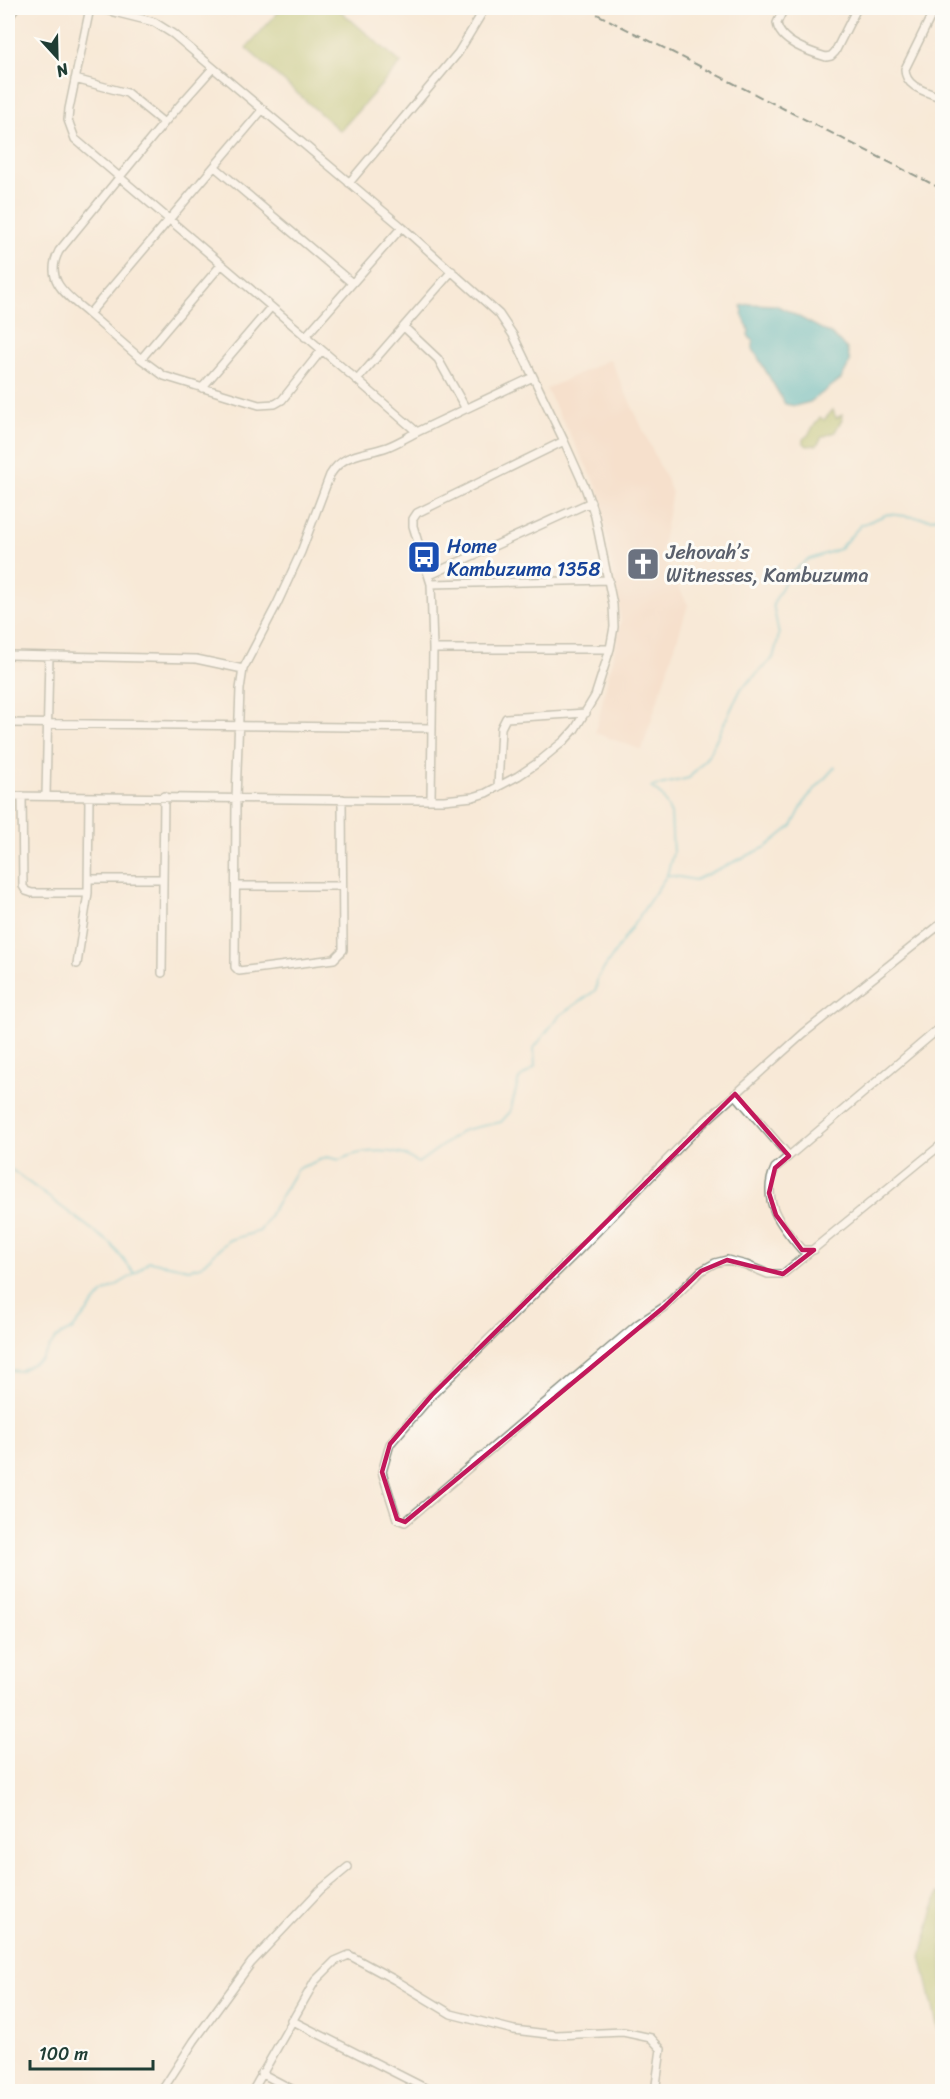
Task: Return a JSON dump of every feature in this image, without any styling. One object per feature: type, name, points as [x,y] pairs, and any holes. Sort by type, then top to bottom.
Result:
[{"type":"street","points":[[8,20],[15,8]]},
{"type":"street","points":[[90,8],[69,109],[71,131],[81,145],[417,432]]},
{"type":"street","points":[[8,796],[431,800],[473,797],[518,776],[552,752],[564,741],[586,713],[602,680],[610,649],[614,616],[609,580],[591,502],[506,323],[491,306],[402,227],[173,34],[154,22],[98,8]]},
{"type":"street","points":[[350,183],[458,53],[485,8]]},
{"type":"street","points":[[784,8],[777,23],[781,35],[826,57],[831,56],[835,51],[857,8]]},
{"type":"street","points":[[935,8],[905,69],[905,76],[912,85],[942,98]]},
{"type":"street","points":[[213,68],[164,123],[59,251],[53,266],[53,275],[62,290],[89,314],[141,359],[171,379],[249,403],[275,404],[287,396],[321,351]]},
{"type":"street","points":[[75,79],[127,93],[164,123]]},
{"type":"street","points":[[89,314],[263,109]]},
{"type":"street","points":[[215,167],[352,283]]},
{"type":"street","points":[[305,337],[402,227]]},
{"type":"street","points":[[141,359],[221,265]]},
{"type":"street","points":[[357,380],[452,271]]},
{"type":"street","points":[[202,388],[271,308]]},
{"type":"street","points":[[404,327],[438,358],[466,409]]},
{"type":"street","points":[[342,799],[342,950],[334,959],[239,971],[235,967],[236,798],[238,725],[243,669],[301,552],[330,475],[335,466],[347,458],[388,446],[533,377]]},
{"type":"street","points":[[431,800],[433,649],[431,584],[413,526],[413,519],[417,513],[564,441]]},
{"type":"street","points":[[430,575],[591,502]]},
{"type":"street","points":[[431,584],[609,580]]},
{"type":"street","points":[[433,649],[610,649]]},
{"type":"street","points":[[8,655],[196,659],[243,669]]},
{"type":"street","points":[[46,796],[49,656]]},
{"type":"street","points":[[498,787],[501,728],[506,718],[586,713]]},
{"type":"street","points":[[8,723],[432,728]]},
{"type":"street","points":[[22,796],[23,886],[26,891],[32,893],[88,893]]},
{"type":"street","points":[[162,973],[164,796]]},
{"type":"street","points":[[77,964],[88,893],[89,797]]},
{"type":"street","points":[[89,879],[162,879]]},
{"type":"street","points":[[236,886],[342,886]]},
{"type":"street","points":[[942,923],[804,1033],[699,1127],[432,1395],[390,1444],[382,1472],[397,1519],[405,1522],[638,1324],[664,1307],[701,1271],[715,1263],[727,1260],[768,1274],[783,1274],[942,1144]]},
{"type":"street","points":[[814,1250],[802,1250],[776,1215],[769,1193],[769,1180],[775,1168],[942,1026]]},
{"type":"street","points":[[735,1094],[789,1156]]},
{"type":"street","points":[[161,2091],[251,1963],[320,1890],[348,1867]]},
{"type":"street","points":[[252,2091],[315,1981],[336,1960],[349,1956],[451,2014],[514,2030],[556,2035],[623,2032],[651,2038],[661,2049],[655,2091]]},
{"type":"street","points":[[291,2020],[433,2091]]},
{"type":"street","points":[[261,2073],[297,2091]]},
{"type":"highlighted area","points":[[735,1094],[789,1156],[775,1168],[769,1193],[776,1215],[802,1250],[814,1250],[783,1274],[727,1260],[701,1271],[664,1307],[405,1522],[397,1519],[382,1472],[390,1444],[432,1395]]},
{"type":"shaded area","points":[[610,359],[672,492],[661,554],[688,605],[642,750],[595,733],[621,621],[598,488],[546,389]]},
{"type":"green space","points":[[282,8],[337,8],[401,63],[340,131],[246,48]]},
{"type":"green space","points":[[833,410],[836,418],[842,415],[835,432],[822,437],[817,445],[807,446],[803,439],[820,417],[824,420]]},
{"type":"green space","points":[[938,1893],[942,1895],[942,2046],[921,1956]]},
{"type":"water","points":[[775,305],[831,334],[847,349],[850,362],[841,379],[810,402],[795,406],[785,404],[753,349],[753,342],[748,335],[749,330],[741,306]]},
{"type":"waterway","points":[[8,1370],[19,1371],[41,1359],[56,1338],[73,1329],[102,1294],[135,1274],[149,1261],[189,1269],[201,1266],[229,1240],[260,1231],[297,1169],[327,1157],[340,1160],[378,1151],[394,1152],[418,1163],[464,1130],[501,1122],[510,1112],[519,1079],[535,1067],[534,1048],[559,1016],[596,990],[597,979],[667,875],[673,853],[671,814],[662,796],[651,787],[689,778],[708,756],[741,689],[773,658],[779,635],[773,604],[789,574],[807,560],[839,549],[861,525],[888,514],[932,519],[942,515]]},
{"type":"waterway","points":[[668,875],[695,880],[766,847],[792,826],[806,799],[835,767]]},
{"type":"waterway","points":[[8,1167],[110,1243],[135,1274]]},
{"type":"railway","points":[[585,8],[942,189]]},
{"type":"place","name":"Home Kambuzuma 1358","points":[[424,557]]},
{"type":"place","name":"Jehovah’s Witnesses, Kambuzuma","points":[[643,564]]}]
